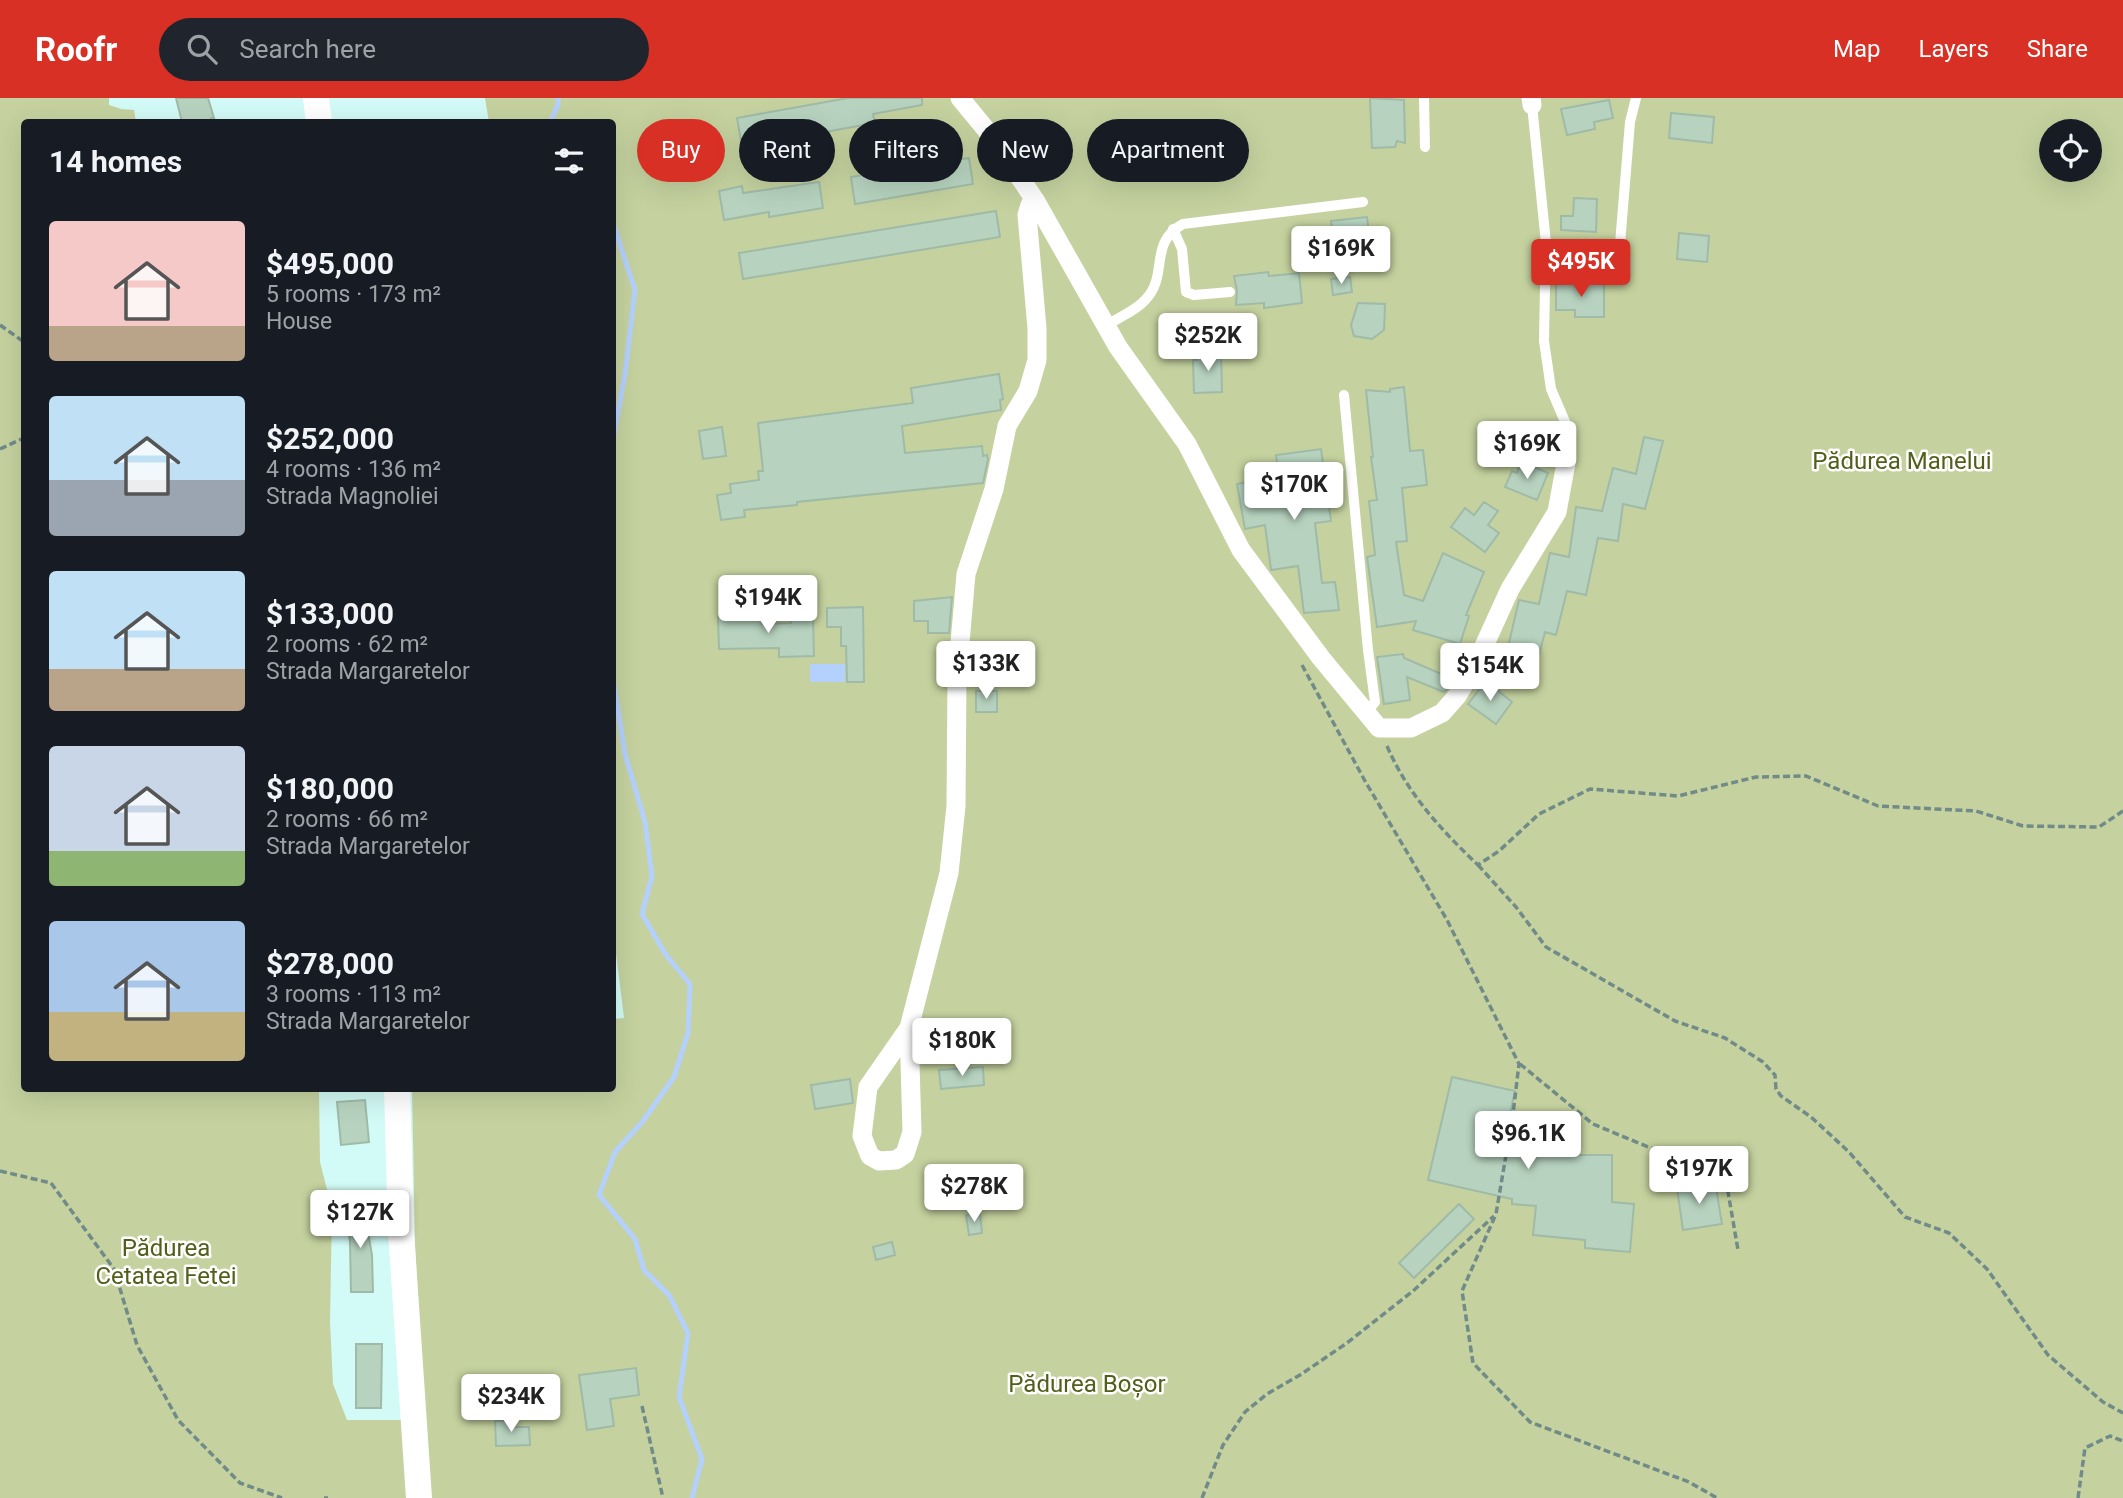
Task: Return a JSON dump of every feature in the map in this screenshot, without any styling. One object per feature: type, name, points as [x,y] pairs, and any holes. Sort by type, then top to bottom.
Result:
[{"type":"main road","points":[[316,98],[318,119]]},
{"type":"main road","points":[[397,1092],[401,1232],[419,1498]]},
{"type":"street","points":[[960,98],[993,138],[1035,200],[1105,326],[1187,444],[1241,550],[1321,658],[1379,728],[1411,728],[1442,713],[1457,696],[1474,668],[1510,589],[1556,512],[1566,463]]},
{"type":"street","points":[[909,1028],[868,1087],[862,1136],[870,1156],[879,1161],[896,1160],[905,1154],[912,1132],[909,1028],[949,873],[956,806],[957,677],[966,574],[993,489],[1007,426],[1027,391],[1037,360],[1037,328],[1027,215],[1035,200]]},
{"type":"lane","points":[[1424,98],[1425,147]]},
{"type":"lane","points":[[1531,102],[1546,243],[1613,250],[1620,244],[1630,122],[1636,98]]},
{"type":"lane","points":[[1105,326],[1146,301],[1156,284],[1163,242],[1173,229],[1183,224],[1363,202]]},
{"type":"lane","points":[[1173,229],[1182,249],[1186,292],[1194,295],[1230,292]]},
{"type":"lane","points":[[1545,286],[1544,341],[1551,389],[1569,431],[1566,463]]},
{"type":"lane","points":[[1344,395],[1375,702],[1373,708],[1366,713]]},
{"type":"path","points":[[0,325],[21,340]]},
{"type":"path","points":[[0,449],[21,439]]},
{"type":"path","points":[[1300,661],[1365,781],[1447,920],[1519,1064],[1592,1124],[1665,1154],[1700,1158],[1709,1165],[1726,1180],[1738,1250]]},
{"type":"path","points":[[1379,728],[1399,773],[1441,829],[1516,907],[1546,947],[1675,1021],[1725,1038],[1763,1062],[1775,1075],[1776,1089],[1781,1096],[1811,1117],[1849,1152],[1906,1217],[1949,1234],[1987,1269],[2048,1355],[2103,1402],[2123,1413]]},
{"type":"path","points":[[1478,865],[1499,851],[1539,814],[1590,789],[1678,796],[1756,777],[1806,776],[1878,806],[1976,811],[2023,826],[2099,827],[2123,811]]},
{"type":"path","points":[[1519,1064],[1496,1214],[1462,1291],[1473,1363],[1530,1422],[1689,1482],[1717,1498]]},
{"type":"path","points":[[0,1171],[51,1183],[114,1269],[136,1345],[178,1420],[240,1483],[282,1498]]},
{"type":"path","points":[[1202,1498],[1223,1444],[1245,1412],[1267,1394],[1347,1343],[1413,1291],[1496,1214]]},
{"type":"path","points":[[642,1406],[663,1498]]},
{"type":"path","points":[[2078,1498],[2085,1448],[2110,1436],[2123,1441]]},
{"type":"green space","points":[[0,98],[109,98],[109,105],[134,110],[136,119],[21,119],[21,1092],[319,1092],[320,1162],[332,1209],[330,1322],[333,1384],[347,1420],[425,1420],[415,1245],[412,1092],[616,1092],[616,1019],[624,1018],[616,953],[616,119],[488,119],[485,98],[2123,98],[2123,1498],[0,1498]]},
{"type":"water","points":[[810,664],[845,664],[845,682],[810,682]]},
{"type":"building","points":[[176,98],[208,98],[214,118],[181,119]]},
{"type":"building","points":[[848,98],[922,98],[922,105],[873,114],[874,119],[849,119],[849,128],[835,130],[835,119],[739,119],[739,130],[737,118]]},
{"type":"building","points":[[1370,98],[1404,100],[1405,143],[1397,141],[1395,147],[1372,148]]},
{"type":"building","points":[[1609,100],[1613,118],[1594,122],[1595,129],[1567,135],[1561,109]]},
{"type":"building","points":[[1671,113],[1714,117],[1712,143],[1669,138]]},
{"type":"building","points":[[969,158],[973,184],[855,204],[852,182],[963,182],[963,159]]},
{"type":"building","points":[[819,182],[823,208],[769,217],[769,212],[724,220],[719,191],[742,186],[743,193]]},
{"type":"building","points":[[1574,198],[1597,199],[1596,232],[1561,230],[1561,216],[1573,216]]},
{"type":"building","points":[[996,211],[1000,237],[743,279],[739,253]]},
{"type":"building","points":[[1367,217],[1370,241],[1334,245],[1331,221]]},
{"type":"building","points":[[1679,233],[1709,236],[1707,262],[1677,259]]},
{"type":"building","points":[[1268,272],[1269,276],[1299,273],[1302,303],[1264,308],[1264,303],[1236,305],[1234,276]]},
{"type":"building","points":[[1350,277],[1352,292],[1333,295],[1331,279]]},
{"type":"building","points":[[1556,284],[1604,284],[1604,317],[1575,317],[1575,310],[1556,310]]},
{"type":"building","points":[[1358,303],[1385,304],[1384,330],[1372,339],[1354,336],[1351,325]]},
{"type":"building","points":[[1197,352],[1221,352],[1222,392],[1194,393],[1193,360],[1197,360]]},
{"type":"building","points":[[999,374],[1003,399],[1000,400],[1001,410],[902,426],[905,453],[982,446],[983,456],[987,455],[988,459],[983,483],[797,502],[797,505],[744,510],[745,517],[721,520],[717,495],[731,493],[730,484],[759,480],[758,471],[763,471],[758,423],[913,403],[911,388]]},
{"type":"building","points":[[1404,387],[1410,451],[1423,450],[1427,485],[1402,488],[1407,541],[1396,542],[1404,595],[1423,601],[1443,553],[1484,572],[1466,615],[1469,616],[1460,644],[1413,630],[1416,621],[1377,627],[1367,557],[1375,555],[1369,501],[1377,500],[1366,390],[1390,392],[1390,389]]},
{"type":"building","points":[[722,427],[726,456],[703,459],[699,431]]},
{"type":"building","points":[[1644,437],[1663,441],[1645,509],[1623,504],[1618,541],[1598,538],[1586,595],[1567,591],[1556,635],[1545,632],[1539,655],[1508,647],[1519,600],[1539,604],[1550,553],[1569,557],[1576,507],[1602,511],[1613,468],[1636,474]]},
{"type":"building","points":[[1321,449],[1331,521],[1315,523],[1322,583],[1335,582],[1339,610],[1304,613],[1298,566],[1271,570],[1265,525],[1245,529],[1237,484],[1279,476],[1276,455]]},
{"type":"building","points":[[1521,461],[1548,473],[1537,500],[1505,487],[1512,471],[1517,473]]},
{"type":"building","points":[[1484,502],[1498,511],[1488,525],[1499,533],[1485,552],[1451,527],[1465,508],[1474,515]]},
{"type":"building","points":[[952,597],[949,633],[928,633],[928,621],[914,621],[914,601]]},
{"type":"building","points":[[863,607],[864,682],[847,682],[846,646],[841,646],[841,627],[827,627],[827,608]]},
{"type":"building","points":[[762,616],[762,624],[791,623],[791,618],[813,617],[814,656],[779,657],[779,648],[719,649],[718,617]]},
{"type":"building","points":[[1403,654],[1404,658],[1453,679],[1447,689],[1444,692],[1407,677],[1410,700],[1384,704],[1377,657]]},
{"type":"building","points":[[1486,681],[1512,702],[1496,724],[1468,704]]},
{"type":"building","points":[[976,691],[997,691],[997,712],[976,712]]},
{"type":"building","points":[[983,1067],[984,1085],[941,1089],[939,1070]]},
{"type":"building","points":[[1452,1077],[1515,1091],[1504,1140],[1566,1146],[1565,1155],[1612,1155],[1612,1202],[1634,1204],[1630,1252],[1585,1248],[1585,1240],[1533,1235],[1536,1206],[1512,1204],[1512,1199],[1428,1180]]},
{"type":"building","points":[[850,1079],[853,1103],[815,1109],[811,1085]]},
{"type":"building","points":[[365,1100],[369,1142],[341,1145],[337,1102]]},
{"type":"building","points":[[1715,1182],[1722,1224],[1683,1230],[1677,1188]]},
{"type":"building","points":[[1459,1204],[1474,1219],[1414,1278],[1399,1263]]},
{"type":"building","points":[[363,1205],[372,1255],[373,1292],[351,1292],[350,1241],[344,1208]]},
{"type":"building","points":[[980,1213],[982,1233],[969,1235],[966,1215]]},
{"type":"building","points":[[892,1242],[895,1255],[876,1260],[873,1247]]},
{"type":"building","points":[[356,1344],[382,1344],[381,1408],[356,1408]]},
{"type":"building","points":[[636,1368],[639,1395],[610,1399],[614,1426],[587,1430],[579,1375]]},
{"type":"building","points":[[513,1420],[513,1427],[529,1427],[530,1445],[496,1446],[495,1421]]},
{"type":"waterway","points":[[551,119],[558,98]]},
{"type":"waterway","points":[[616,232],[635,290],[616,423]]},
{"type":"waterway","points":[[616,698],[625,754],[645,822],[652,876],[642,914],[666,955],[690,984],[688,1033],[674,1077],[643,1121],[615,1152],[599,1195],[635,1239],[644,1270],[669,1295],[688,1333],[679,1397],[702,1459],[692,1498]]},
{"type":"park label","name":"Pădurea Manelui","points":[[1902,461]]},
{"type":"park label","name":"Pădurea Cetatea Fetei","points":[[166,1262]]},
{"type":"park label","name":"Pădurea Boșor","points":[[1087,1384]]}]
